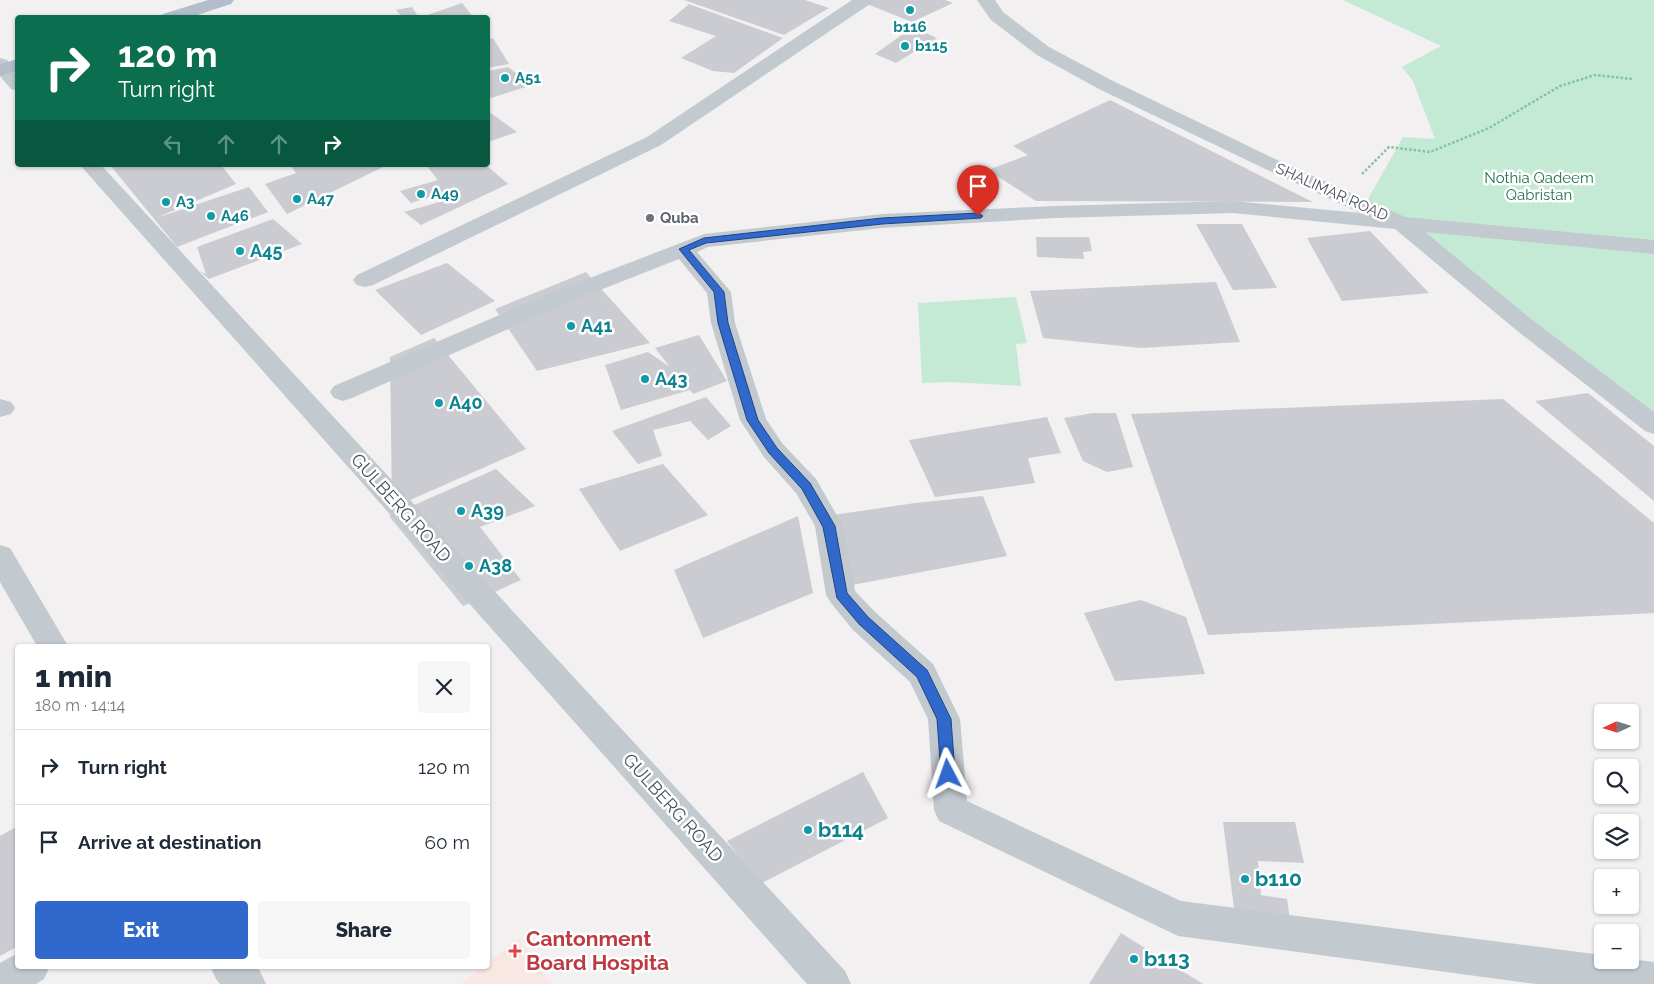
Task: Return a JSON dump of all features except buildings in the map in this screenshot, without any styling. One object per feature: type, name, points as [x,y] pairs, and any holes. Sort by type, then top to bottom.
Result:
[{"type":"main road","points":[[178,15],[225,0]]},
{"type":"street","points":[[365,280],[654,141],[864,0]]},
{"type":"street","name":"SHALIMAR ROAD","points":[[986,0],[997,16],[1043,50],[1106,85],[1401,223],[1523,324],[1654,424]]},
{"type":"street","points":[[5,67],[15,81]]},
{"type":"street","name":"GULBERG ROAD","points":[[92,167],[832,984]]},
{"type":"street","points":[[343,392],[559,298],[704,241],[882,221],[1055,212],[1233,207],[1654,247]]},
{"type":"street","points":[[683,249],[719,292],[723,323],[753,420],[773,450],[806,486],[829,526],[841,595],[864,621],[922,673],[944,719],[951,810],[1178,918],[1654,981]]},
{"type":"street","points":[[0,556],[52,644]]},
{"type":"street","points":[[1,984],[26,969]]},
{"type":"street","points":[[232,969],[247,984]]},
{"type":"path","points":[[1341,196],[1389,147],[1430,152],[1489,128],[1560,86],[1595,75],[1632,78]]},
{"type":"shaded area","name":"Cantonment Board Hospita","points":[[519,938],[552,984],[461,984],[480,969],[490,969],[490,961]]},
{"type":"green space","name":"Nothia Qadeem Qabristan","points":[[1343,0],[1654,0],[1654,424],[1401,223],[1364,206],[1403,137],[1435,139],[1413,81],[1402,67],[1441,46]]},
{"type":"green space","points":[[1016,297],[1027,343],[1016,344],[1021,386],[950,382],[922,383],[918,303]]},
{"type":"place","name":"b116","points":[[910,10]]},
{"type":"place","name":"b115","points":[[905,46]]},
{"type":"place","name":"A51","points":[[505,78]]},
{"type":"place","name":"A49","points":[[421,194]]},
{"type":"place","name":"A47","points":[[297,199]]},
{"type":"place","name":"A3","points":[[166,202]]},
{"type":"place","name":"A46","points":[[211,216]]},
{"type":"place","name":"Quba","points":[[650,218]]},
{"type":"place","name":"A45","points":[[240,251]]},
{"type":"place","name":"A41","points":[[571,326]]},
{"type":"place","name":"A43","points":[[645,379]]},
{"type":"place","name":"A40","points":[[439,403]]},
{"type":"place","name":"A39","points":[[461,511]]},
{"type":"place","name":"A38","points":[[469,566]]},
{"type":"place","name":"b114","points":[[808,830]]},
{"type":"place","name":"b110","points":[[1245,879]]},
{"type":"place","name":"Cantonment Board Hospita","points":[[515,951]]},
{"type":"place","name":"b113","points":[[1134,959]]},
{"type":"route","points":[[948,774],[944,719],[922,673],[864,621],[841,595],[829,526],[806,486],[773,450],[753,420],[723,323],[719,292],[683,249],[704,241],[882,221],[978,216]]}]
